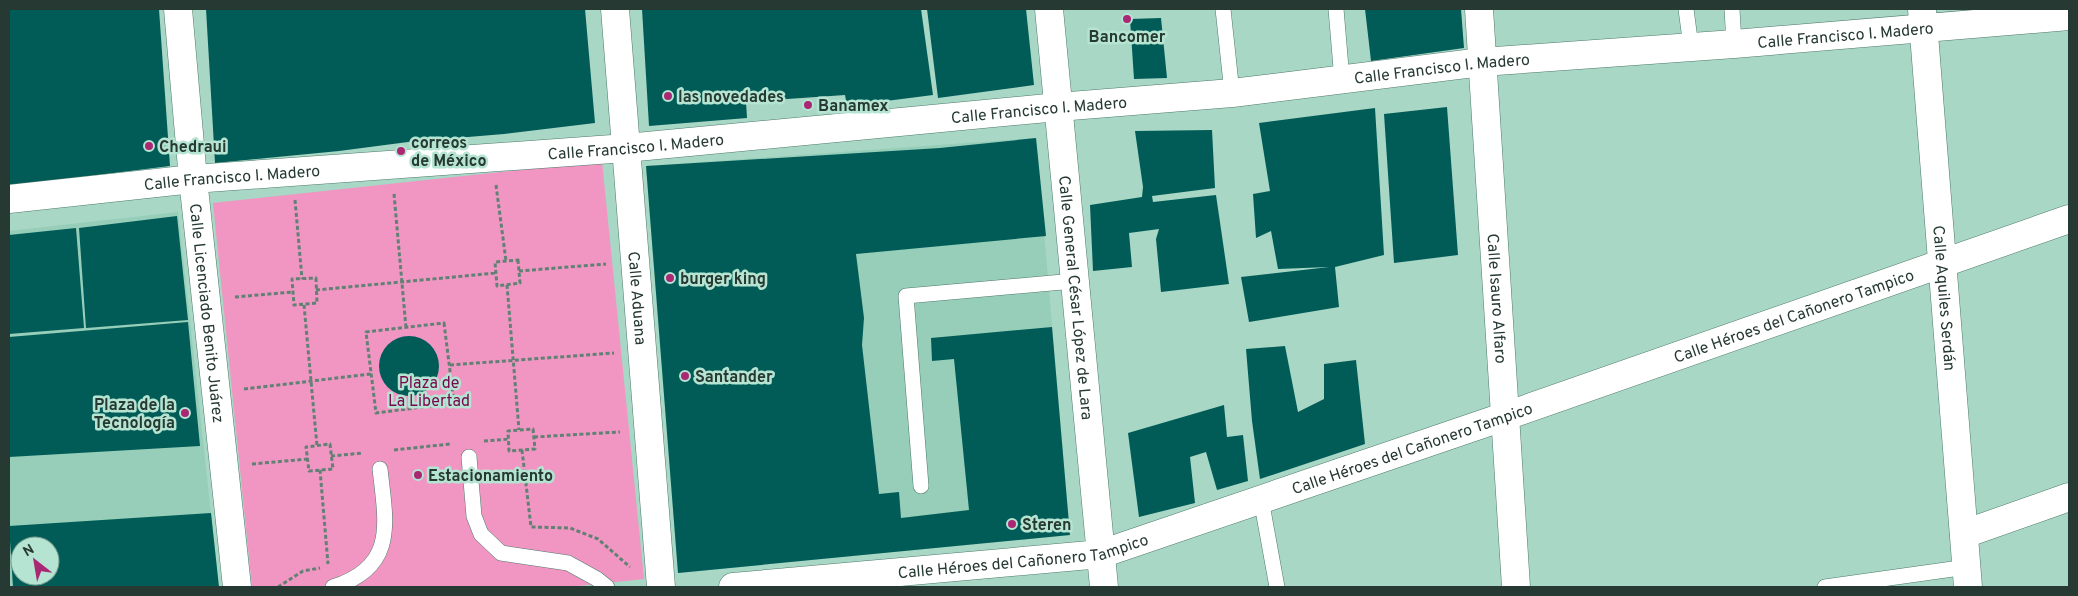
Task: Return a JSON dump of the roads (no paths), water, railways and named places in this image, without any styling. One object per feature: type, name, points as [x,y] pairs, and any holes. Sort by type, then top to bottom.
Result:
[{"type":"street","name":"Calle Licenciado Benito Juárez","points":[[178,9],[193,179],[236,587]]},
{"type":"street","name":"Calle Aduana","points":[[615,9],[662,587]]},
{"type":"street","name":"Calle General César López de Lara","points":[[1049,9],[1104,587]]},
{"type":"street","name":"Calle Isauro Alfaro","points":[[1479,9],[1516,587]]},
{"type":"street","name":"Calle Francisco I. Madero","points":[[9,200],[193,179],[626,148],[1058,107],[1232,93],[1482,62],[1734,44],[1923,19],[2069,16]]},
{"type":"street","name":"Calle Aquiles Serdán","points":[[1923,19],[1968,577]]},
{"type":"street","name":"Calle Héroes del Cañonero Tampico","points":[[733,587],[1101,554],[1506,416],[2069,219]]},
{"type":"street","points":[[1964,534],[2069,497]]},
{"type":"lane","points":[[1223,9],[1232,93]]},
{"type":"lane","points":[[1336,9],[1342,80]]},
{"type":"lane","points":[[1686,9],[1691,48]]},
{"type":"lane","points":[[1732,9],[1734,44]]},
{"type":"lane","points":[[921,486],[906,296],[1074,281]]},
{"type":"lane","points":[[469,457],[474,516],[481,534],[501,553],[568,563],[598,579],[607,587]]},
{"type":"lane","points":[[333,587],[343,584],[368,569],[382,548],[386,522],[380,469]]},
{"type":"lane","points":[[1261,499],[1277,587]]},
{"type":"lane","points":[[1825,587],[1968,577]]},
{"type":"place","name":"Bancomer","points":[[1127,19]]},
{"type":"place","name":"las novedades","points":[[668,96]]},
{"type":"place","name":"Banamex","points":[[808,105]]},
{"type":"place","name":"Chedraui","points":[[149,146]]},
{"type":"place","name":"correos de México","points":[[401,151]]},
{"type":"place","name":"burger king","points":[[670,278]]},
{"type":"place","name":"Santander","points":[[685,376]]},
{"type":"place","name":"Plaza de la Tecnología","points":[[185,413]]},
{"type":"place","name":"Estacionamiento","points":[[418,475]]},
{"type":"place","name":"Steren","points":[[1012,524]]},
{"type":"park label","name":"Plaza de La Libertad","points":[[429,391]]}]
